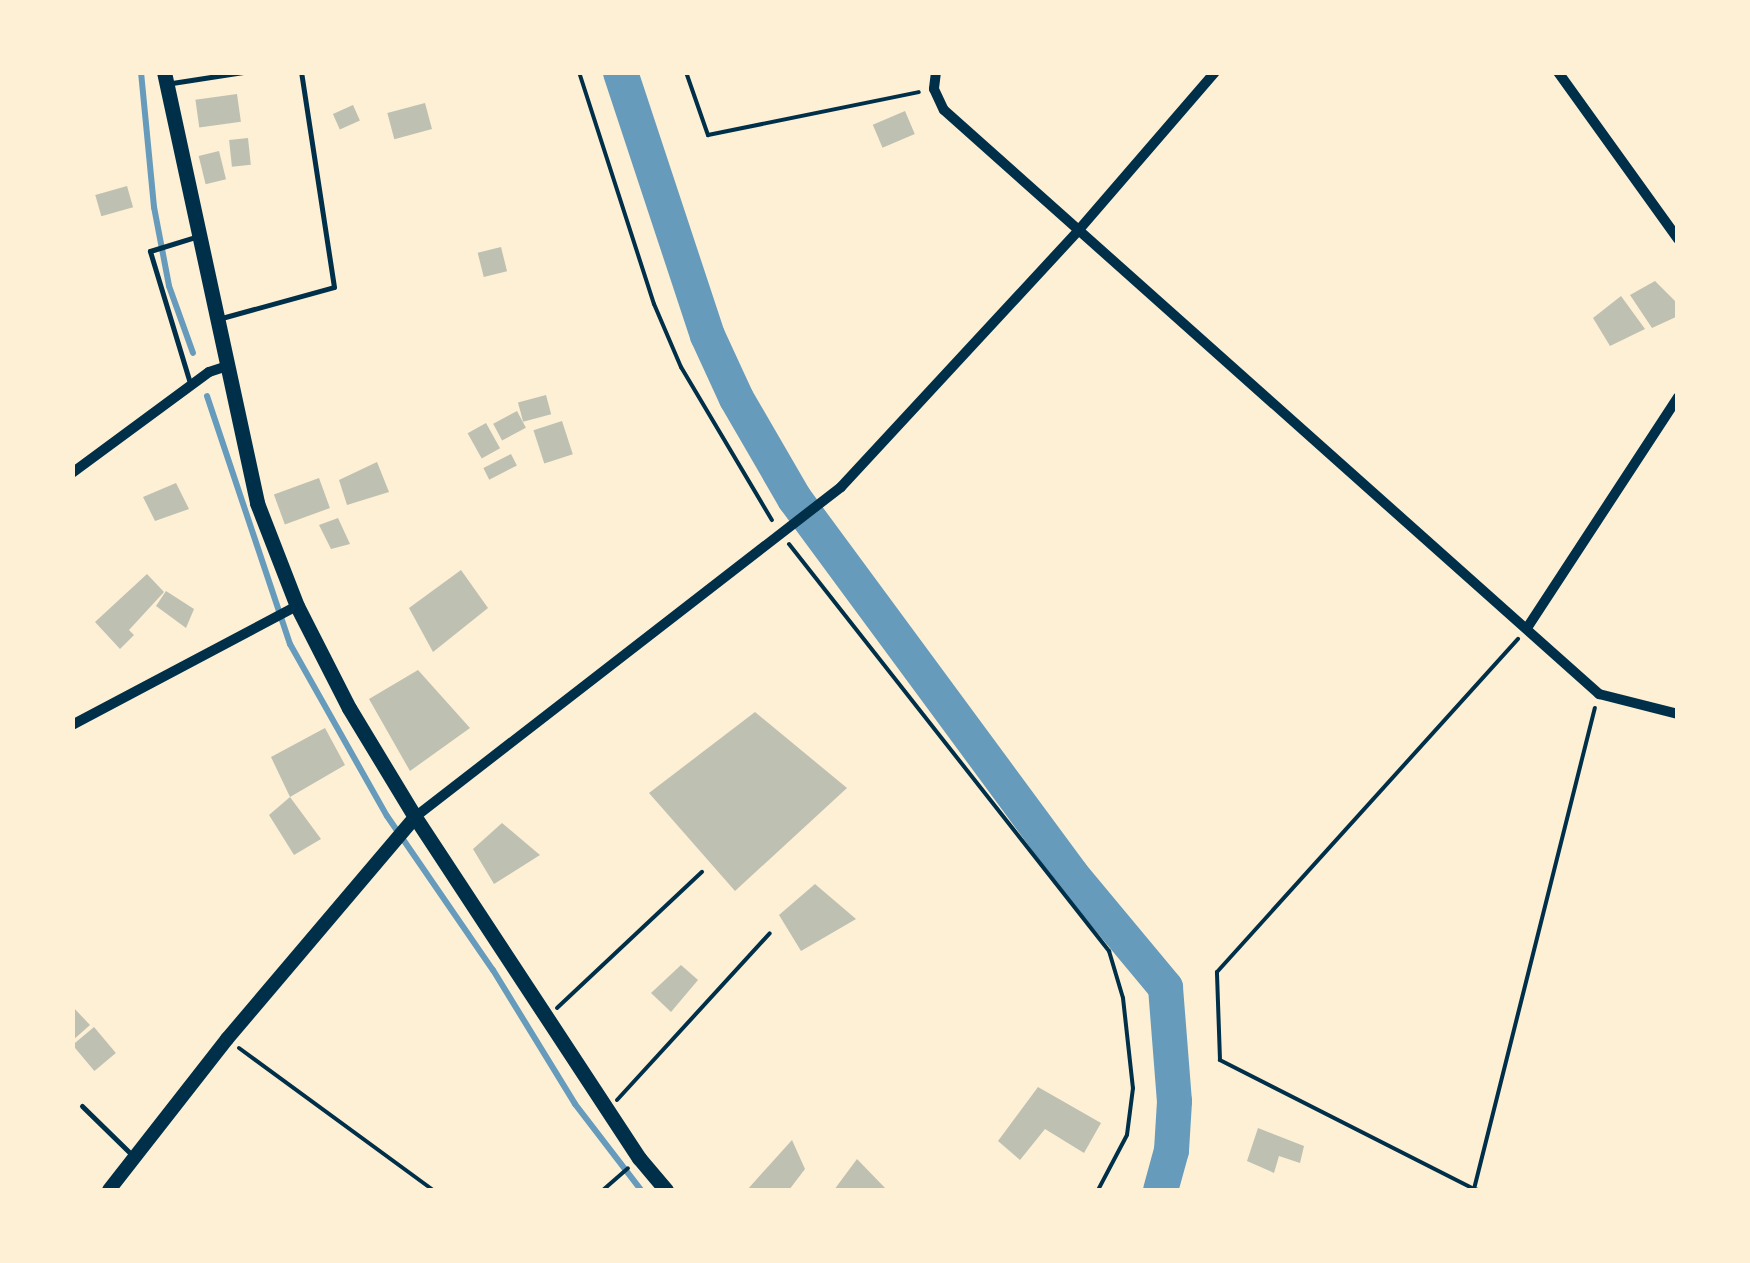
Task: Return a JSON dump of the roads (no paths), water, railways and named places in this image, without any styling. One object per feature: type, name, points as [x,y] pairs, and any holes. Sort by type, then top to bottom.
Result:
[{"type":"main road","points":[[166,78],[224,367],[257,504],[296,606],[349,708],[415,818],[639,1158],[666,1190]]},
{"type":"street","points":[[936,72],[934,89],[944,110],[1598,694],[1678,714]]},
{"type":"street","points":[[109,1190],[227,1039],[415,818],[841,487],[1077,232],[1215,72]]},
{"type":"street","points":[[1558,72],[1678,238]]},
{"type":"street","points":[[72,474],[192,385],[224,367]]},
{"type":"street","points":[[1527,628],[1678,397]]},
{"type":"street","points":[[72,725],[296,606]]},
{"type":"lane","points":[[166,78],[243,72]]},
{"type":"lane","points":[[216,320],[334,286],[302,72]]},
{"type":"lane","points":[[192,385],[163,303],[150,251],[199,236]]},
{"type":"lane","points":[[82,1106],[135,1158]]},
{"type":"waterway","points":[[141,72],[154,207],[169,286],[193,353]]},
{"type":"waterway","points":[[620,72],[707,335],[736,398],[794,498],[1071,874],[1165,987],[1174,1101],[1171,1150],[1160,1190]]},
{"type":"waterway","points":[[207,396],[290,644],[387,816],[493,970],[575,1104],[641,1190]]}]
